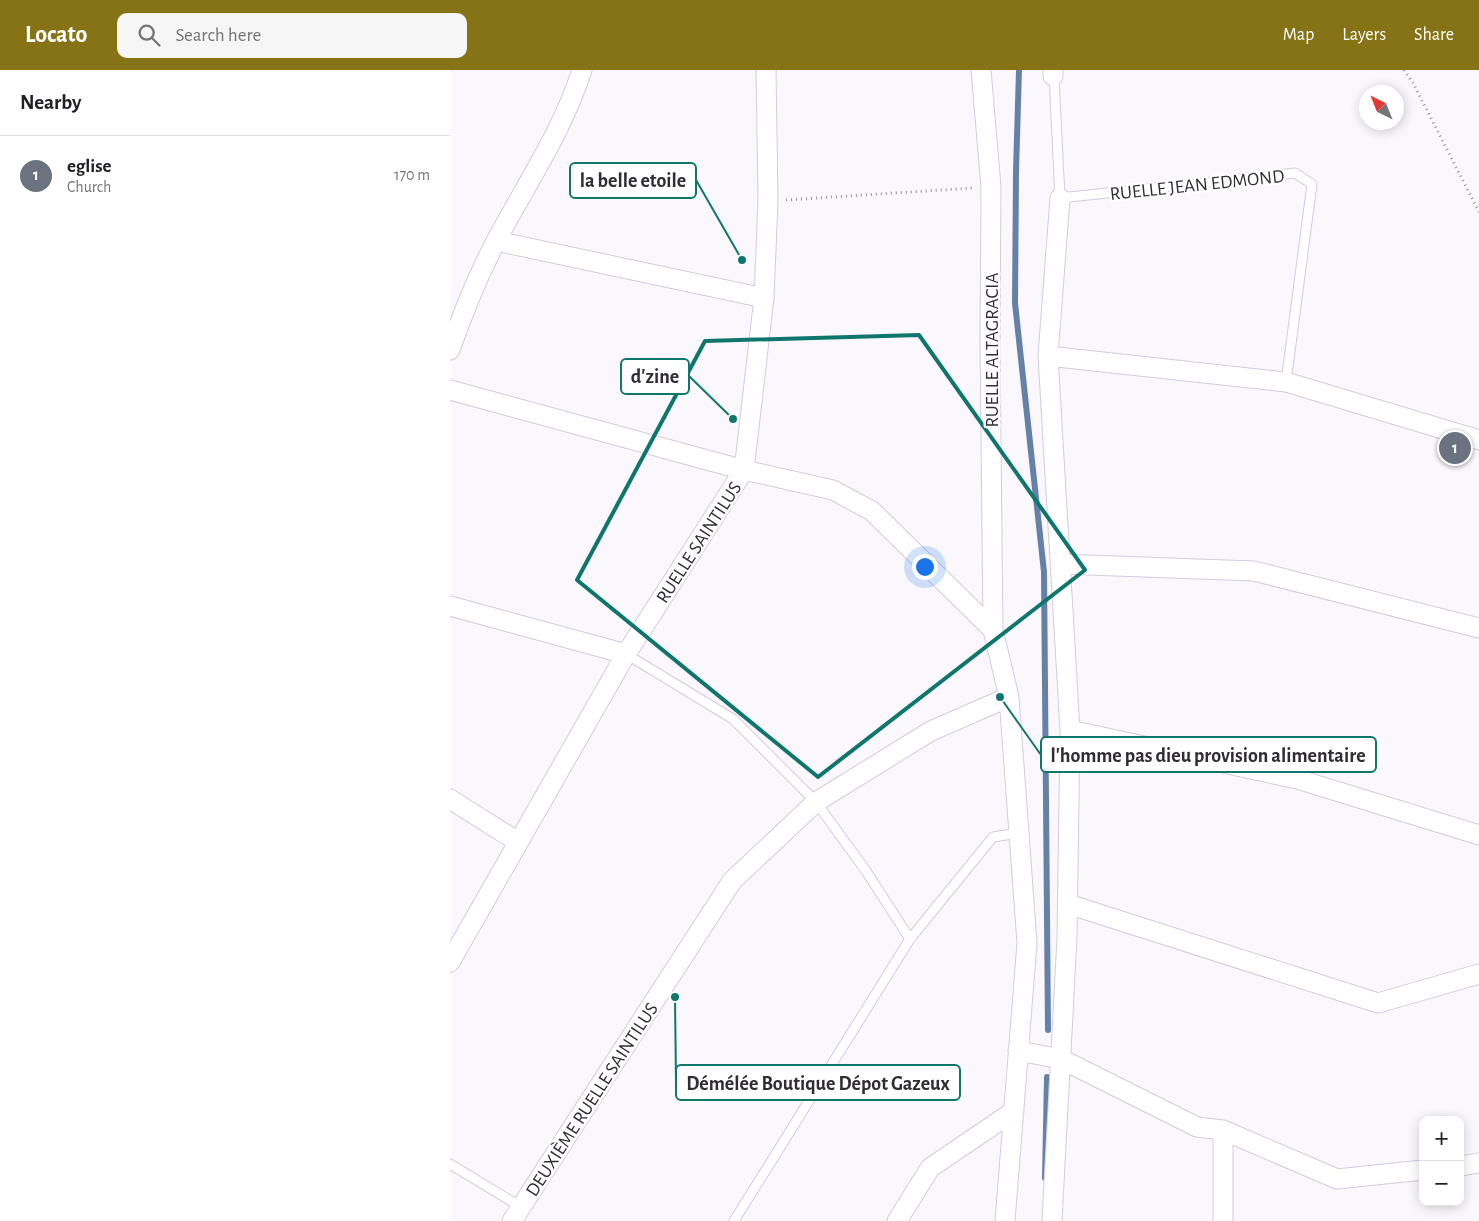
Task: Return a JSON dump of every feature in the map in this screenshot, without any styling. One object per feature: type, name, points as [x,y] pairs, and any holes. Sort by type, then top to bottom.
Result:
[{"type":"street","points":[[450,350],[458,299],[496,241],[561,122],[582,70]]},
{"type":"street","name":"RUELLE SAINTILUS","points":[[450,962],[626,654],[744,470],[764,298],[768,201],[766,70]]},
{"type":"street","name":"RUELLE ALTAGRACIA","points":[[981,70],[991,187],[990,342],[993,630],[1009,697],[1026,944],[1005,1221]]},
{"type":"street","points":[[1052,1221],[1068,904],[1070,730],[1048,356],[1060,198]]},
{"type":"street","points":[[496,241],[764,298]]},
{"type":"street","points":[[1048,356],[1286,382],[1479,440]]},
{"type":"street","points":[[450,390],[744,470],[833,490],[872,511],[993,630]]},
{"type":"street","points":[[1060,564],[1254,571],[1479,628]]},
{"type":"street","points":[[450,606],[626,654]]},
{"type":"street","name":"DEUXIÈME RUELLE SAINTILUS","points":[[517,1214],[732,881],[816,802],[931,730],[1009,697]]},
{"type":"street","points":[[1070,730],[1297,779],[1479,835]]},
{"type":"street","points":[[450,799],[518,842]]},
{"type":"street","points":[[1068,904],[1378,1003],[1479,974]]},
{"type":"street","points":[[1018,1051],[1061,1059],[1197,1127],[1223,1130],[1337,1179],[1419,1170]]},
{"type":"street","points":[[897,1221],[930,1168],[1014,1111]]},
{"type":"street","points":[[1223,1130],[1223,1221]]},
{"type":"street","points":[[1464,1165],[1479,1163]]},
{"type":"lane","points":[[1056,72],[1060,198]]},
{"type":"lane","name":"RUELLE JEAN EDMOND","points":[[1060,198],[1295,174],[1312,184],[1286,382]]},
{"type":"lane","points":[[626,654],[733,719],[816,802],[866,871],[910,939]]},
{"type":"lane","points":[[734,1221],[910,939],[993,837],[1019,833]]},
{"type":"lane","points":[[450,1164],[517,1214]]},
{"type":"path","points":[[1404,70],[1413,83],[1479,212]]},
{"type":"path","points":[[768,201],[991,187]]},
{"type":"highlighted area","points":[[919,335],[1085,570],[818,777],[577,580],[705,341]]},
{"type":"waterway","points":[[1019,70],[1015,303],[1044,572],[1048,1030]]},
{"type":"waterway","points":[[1045,1178],[1047,1077]]},
{"type":"place","name":"la belle etoile","points":[[742,260]]},
{"type":"place","name":"d'zine","points":[[733,419]]},
{"type":"place","name":"eglise","points":[[1455,448]]},
{"type":"place","name":"l'homme pas dieu provision alimentaire","points":[[1000,697]]},
{"type":"place","name":"Démélée Boutique Dépot Gazeux","points":[[675,997]]}]
